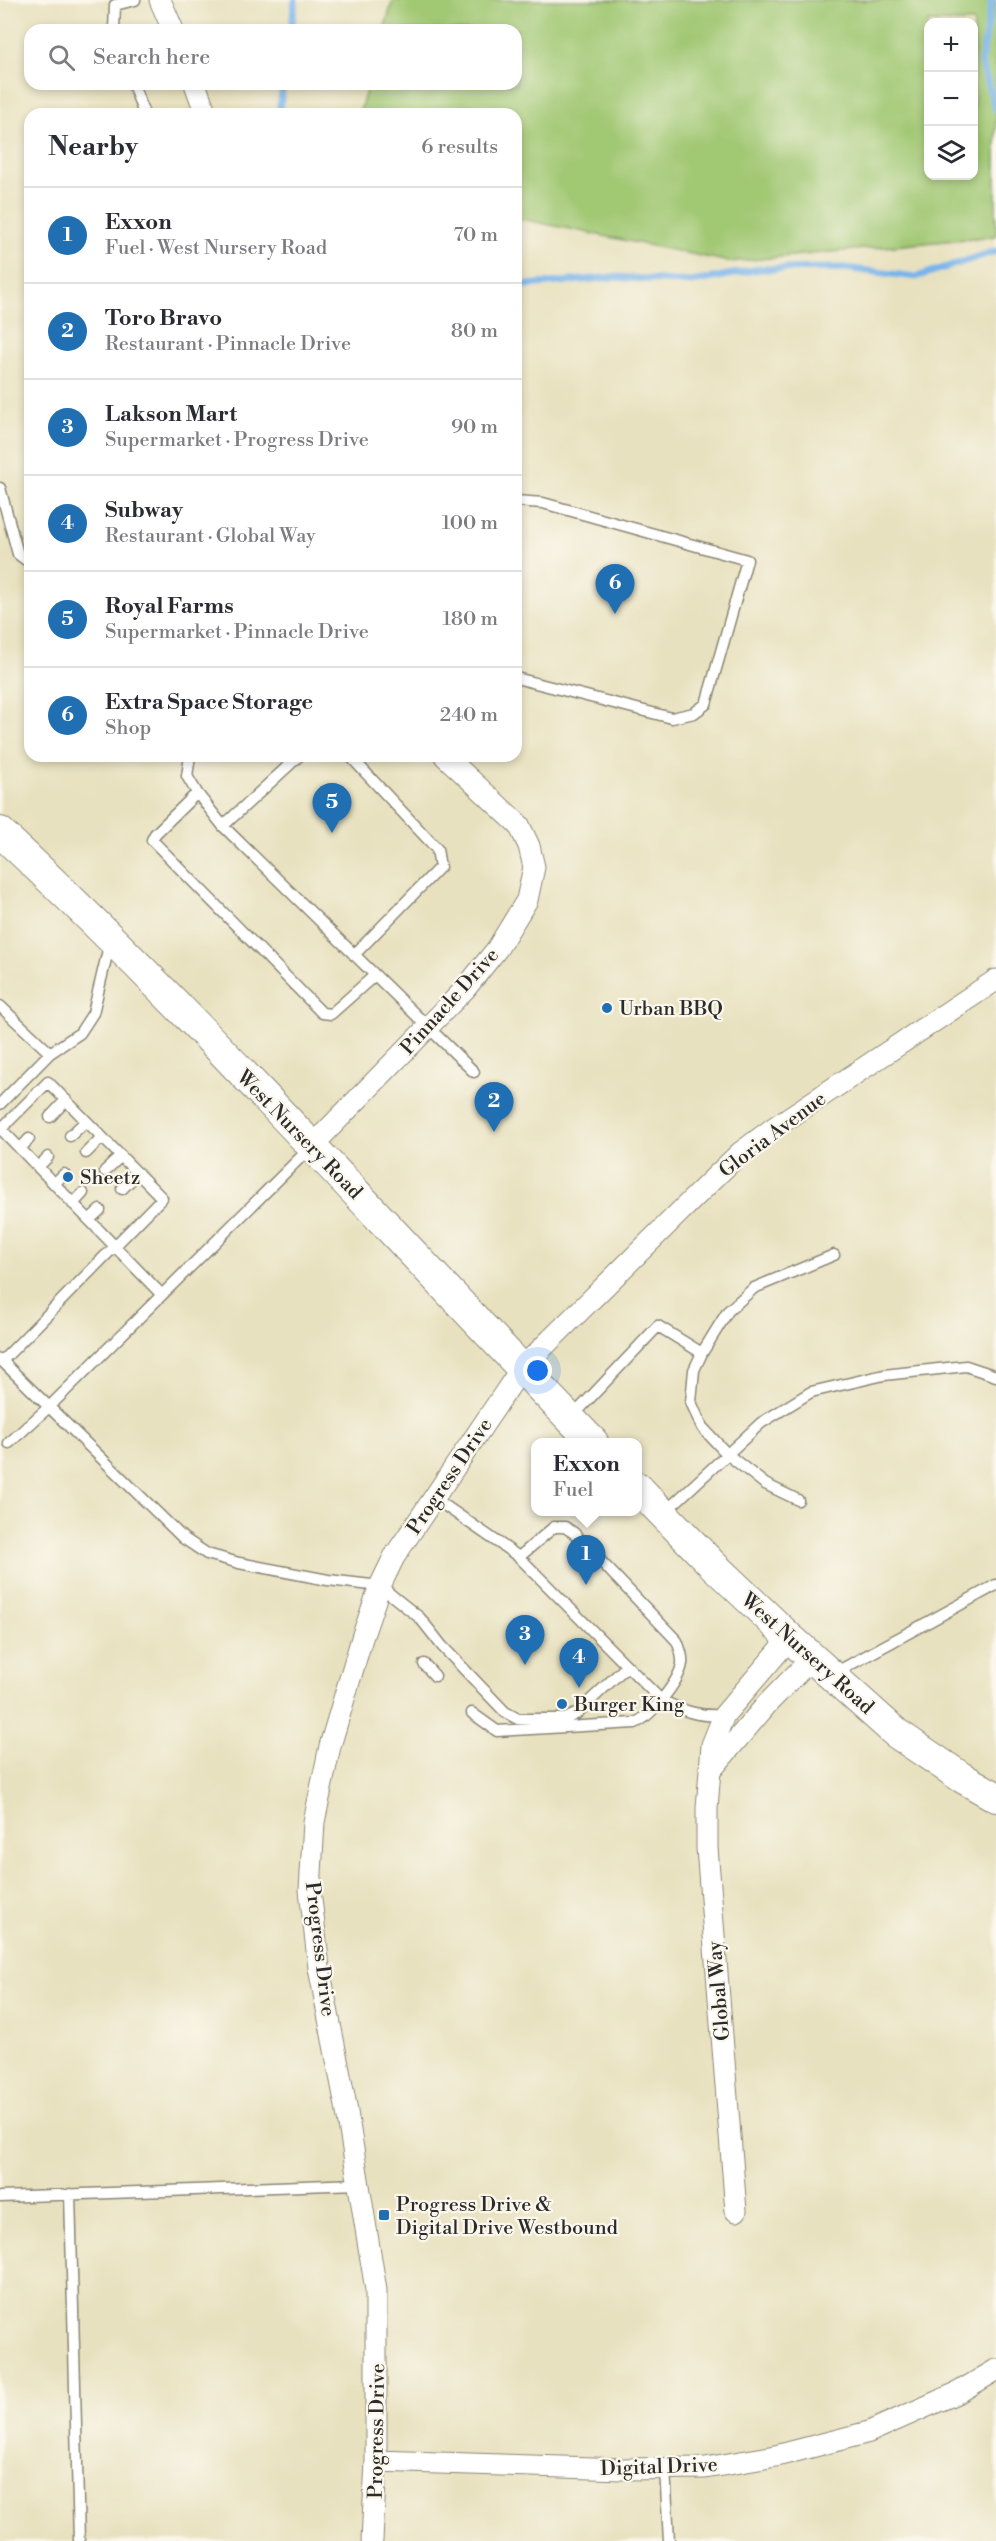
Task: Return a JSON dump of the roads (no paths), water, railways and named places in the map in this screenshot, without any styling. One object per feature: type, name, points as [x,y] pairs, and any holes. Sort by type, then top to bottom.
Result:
[{"type":"main road","name":"West Nursery Road","points":[[0,832],[110,939],[312,1146],[521,1370],[588,1438]]},
{"type":"main road","name":"West Nursery Road","points":[[642,1493],[790,1638],[896,1732],[961,1777],[996,1797]]},
{"type":"street","points":[[160,0],[170,24]]},
{"type":"street","points":[[197,90],[204,108]]},
{"type":"street","name":"Pinnacle Drive","points":[[312,1146],[465,989],[497,949],[527,900],[534,867],[529,846],[519,825],[451,762]]},
{"type":"street","name":"Gloria Avenue","points":[[521,1370],[740,1153],[996,980]]},
{"type":"street","name":"Progress Drive","points":[[372,2541],[376,2461],[376,2290],[319,1968],[310,1890],[314,1822],[330,1746],[380,1586],[394,1557],[521,1370]]},
{"type":"street","name":"Global Way","points":[[736,2211],[707,1848],[707,1808],[712,1745],[724,1715],[790,1638]]},
{"type":"street","points":[[711,1770],[768,1703],[821,1667]]},
{"type":"street","name":"Digital Drive","points":[[376,2461],[665,2469],[705,2468],[776,2456],[869,2432],[958,2392],[996,2370]]},
{"type":"lane","points":[[114,24],[112,3],[135,0]]},
{"type":"lane","points":[[135,90],[142,108]]},
{"type":"lane","points":[[0,488],[18,554],[24,558]]},
{"type":"lane","points":[[522,501],[543,502],[747,560],[706,704],[694,713],[672,718],[522,680]]},
{"type":"lane","points":[[189,762],[187,776],[197,793],[223,826],[474,1072]]},
{"type":"lane","points":[[223,826],[292,762]]},
{"type":"lane","points":[[354,955],[440,867],[437,849],[356,762]]},
{"type":"lane","points":[[197,793],[154,834],[152,840],[322,1013],[332,1014],[375,975]]},
{"type":"lane","points":[[0,1104],[50,1053],[80,1033],[93,1013],[110,939]]},
{"type":"lane","points":[[0,1006],[50,1053]]},
{"type":"lane","points":[[162,1295],[114,1246],[89,1220],[73,1204],[38,1167],[0,1129],[48,1082],[162,1198],[114,1246],[1,1360],[183,1538],[207,1554],[239,1563],[317,1578],[380,1586],[420,1618],[442,1646],[505,1713],[518,1719],[565,1719],[576,1714],[627,1666]]},
{"type":"lane","points":[[50,1117],[66,1100]]},
{"type":"lane","points":[[70,1136],[86,1120]]},
{"type":"lane","points":[[86,1153],[102,1137]]},
{"type":"lane","points":[[20,1149],[29,1138]]},
{"type":"lane","points":[[9,1443],[49,1407],[312,1146]]},
{"type":"lane","points":[[105,1171],[121,1156]]},
{"type":"lane","points":[[38,1167],[48,1157]]},
{"type":"lane","points":[[122,1189],[138,1173]]},
{"type":"lane","points":[[54,1184],[64,1174]]},
{"type":"lane","points":[[73,1204],[83,1193]]},
{"type":"lane","points":[[89,1220],[100,1210]]},
{"type":"lane","points":[[798,1500],[765,1484],[727,1454],[702,1427],[692,1402],[694,1370],[728,1311],[754,1288],[834,1255]]},
{"type":"lane","points":[[570,1419],[658,1326],[702,1353]]},
{"type":"lane","points":[[663,1514],[761,1423],[811,1392],[884,1375],[966,1366],[996,1376]]},
{"type":"lane","points":[[434,1498],[519,1557],[661,1700],[686,1712],[706,1716],[724,1715]]},
{"type":"lane","points":[[472,1713],[497,1731],[635,1723],[642,1720],[661,1700],[677,1678],[682,1665],[677,1641],[574,1533],[565,1527],[554,1527],[519,1557]]},
{"type":"lane","points":[[821,1667],[996,1585]]},
{"type":"lane","points":[[424,1664],[435,1677]]},
{"type":"lane","points":[[0,2197],[358,2184]]},
{"type":"lane","points":[[70,2194],[80,2541]]},
{"type":"lane","points":[[665,2469],[669,2541]]},
{"type":"waterway","points":[[992,0],[981,62],[996,110]]},
{"type":"waterway","points":[[292,24],[295,1]]},
{"type":"waterway","points":[[280,108],[282,90]]},
{"type":"waterway","points":[[522,285],[614,277],[692,282],[759,269],[845,268],[916,277],[996,251]]},
{"type":"place","name":"Extra Space Storage","points":[[615,614]]},
{"type":"place","name":"Royal Farms","points":[[332,833]]},
{"type":"place","name":"Urban BBQ","points":[[607,1008]]},
{"type":"place","name":"Toro Bravo","points":[[494,1132]]},
{"type":"place","name":"Sheetz","points":[[68,1177]]},
{"type":"place","name":"Exxon","points":[[586,1585]]},
{"type":"place","name":"Lakson Mart","points":[[525,1665]]},
{"type":"place","name":"Subway","points":[[579,1688]]},
{"type":"place","name":"Burger King","points":[[562,1704]]},
{"type":"place","name":"Progress Drive & Digital Drive Westbound","points":[[384,2215]]}]
